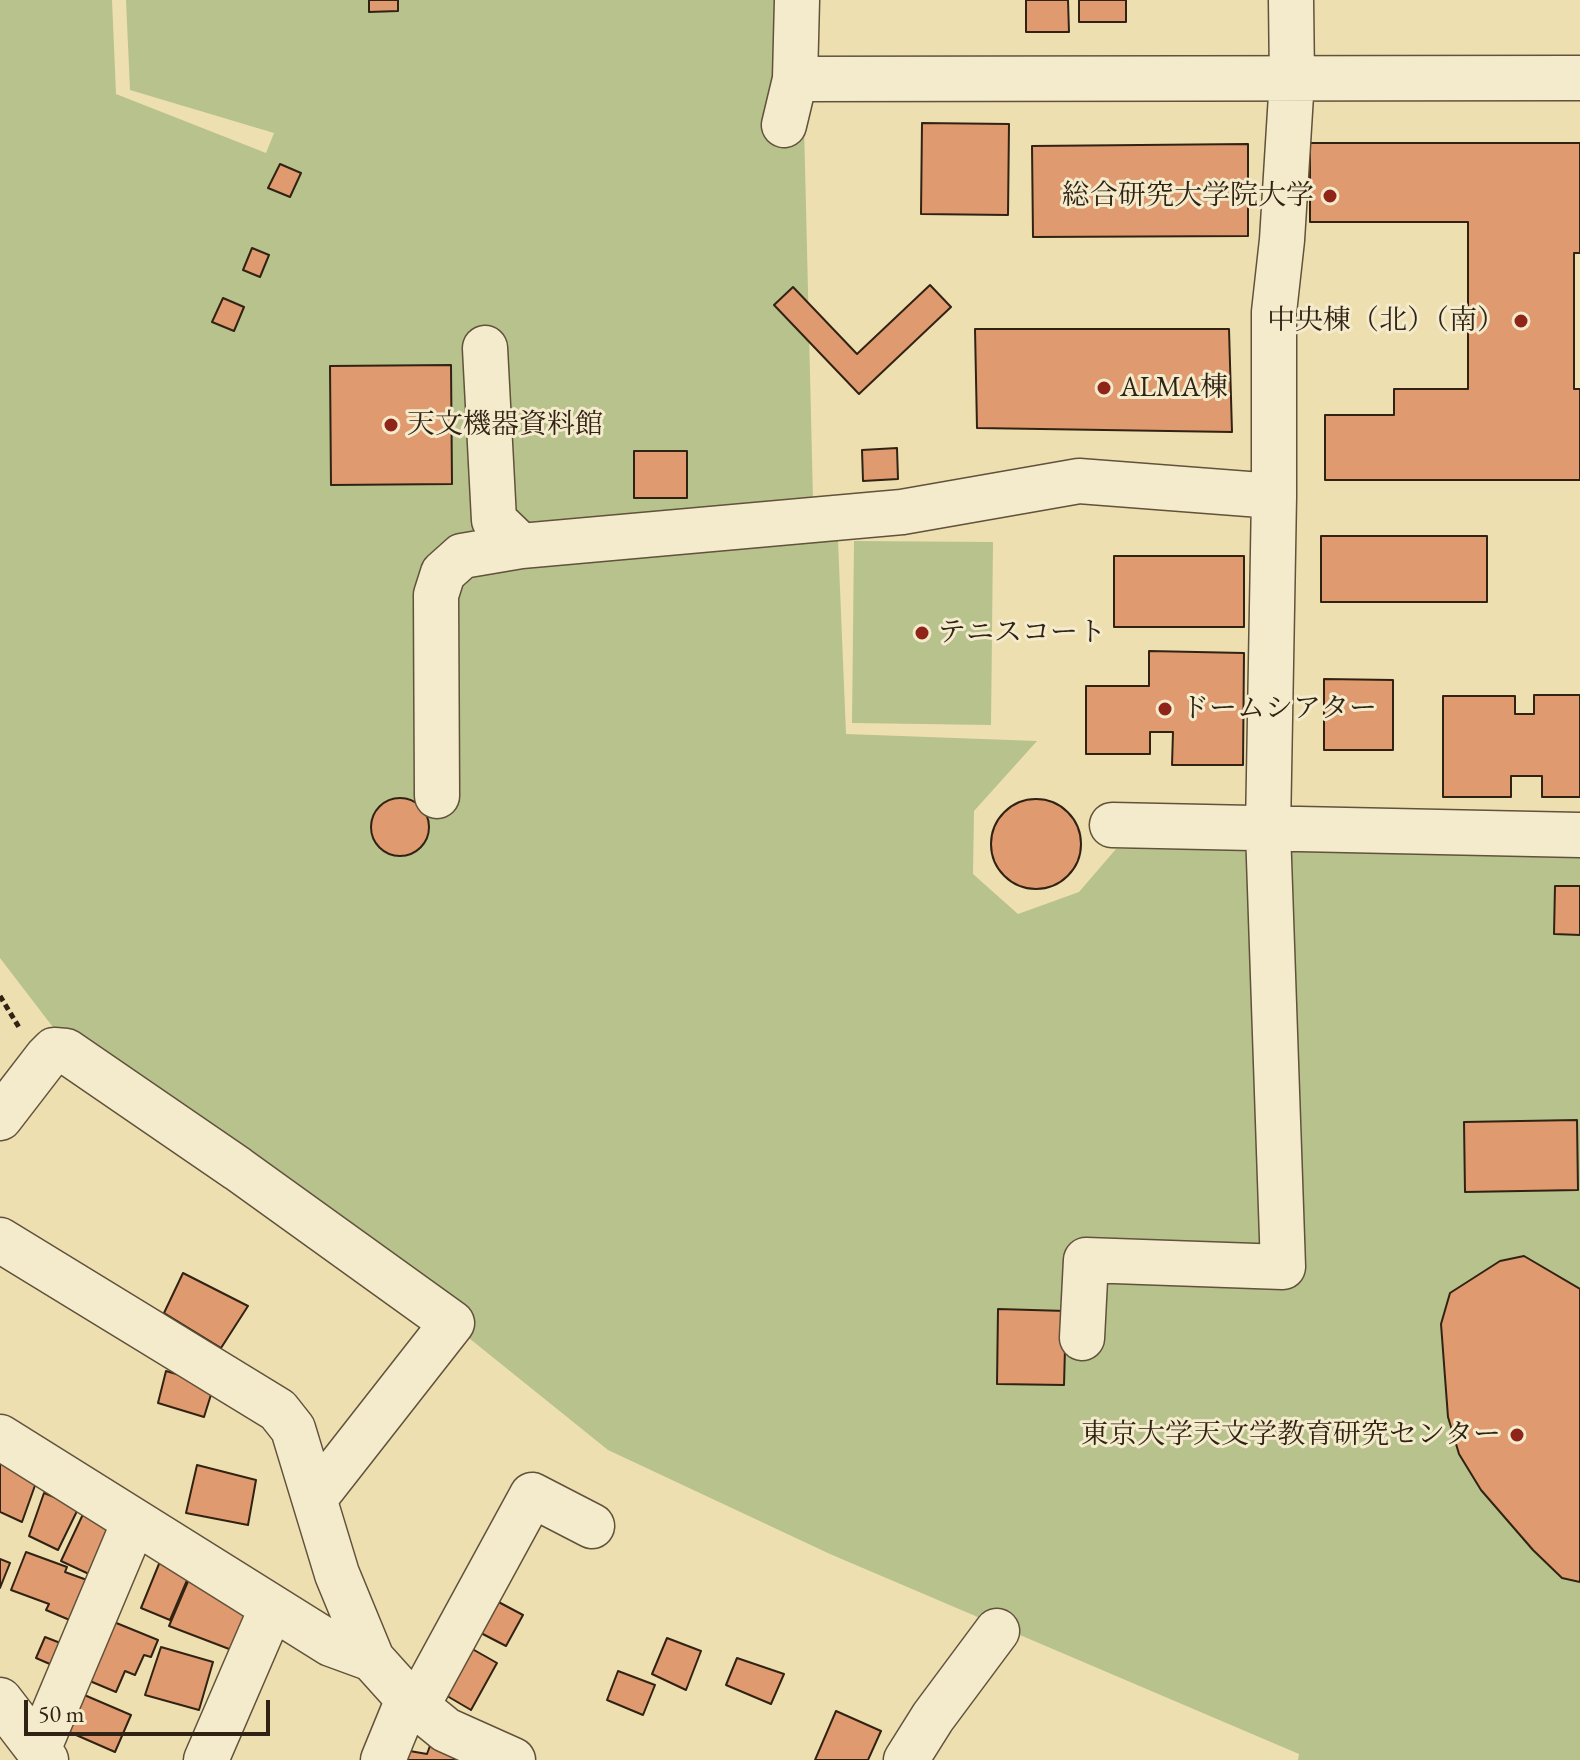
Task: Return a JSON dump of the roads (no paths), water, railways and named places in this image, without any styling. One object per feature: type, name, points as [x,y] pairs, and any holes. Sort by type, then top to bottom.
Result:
[{"type":"street","points":[[1082,1338],[1086,1260],[1283,1267],[1268,830],[1274,312],[1282,240],[1292,79],[1291,0]]},
{"type":"street","points":[[784,125],[795,79],[793,5]]},
{"type":"street","points":[[795,79],[1580,78]]},
{"type":"street","points":[[485,348],[494,520],[521,546]]},
{"type":"street","points":[[437,796],[436,595],[443,573],[462,556],[521,546],[902,512],[1079,481],[1274,496]]},
{"type":"street","points":[[1112,825],[1580,835]]},
{"type":"street","points":[[3,1109],[54,1050],[66,1051],[238,1169],[452,1323],[315,1498]]},
{"type":"street","points":[[0,1240],[278,1410],[293,1429],[337,1574],[372,1659],[413,1703],[446,1730],[513,1760]]},
{"type":"street","points":[[0,1437],[331,1644],[372,1659]]},
{"type":"street","points":[[383,1760],[532,1495],[592,1526]]},
{"type":"street","points":[[42,1755],[134,1522]]},
{"type":"street","points":[[206,1760],[272,1607]]},
{"type":"street","points":[[906,1760],[933,1717],[997,1631]]},
{"type":"street","points":[[0,1700],[42,1755]]},
{"type":"place","name":"総合研究大学院大学","points":[[1330,196]]},
{"type":"place","name":"中央棟（北）（南）","points":[[1521,321]]},
{"type":"place","name":"ALMA棟","points":[[1104,388]]},
{"type":"place","name":"天文機器資料館","points":[[391,425]]},
{"type":"place","name":"テニスコート","points":[[922,633]]},
{"type":"place","name":"ドームシアター","points":[[1165,709]]},
{"type":"place","name":"東京大学天文学教育研究センター","points":[[1517,1435]]}]
